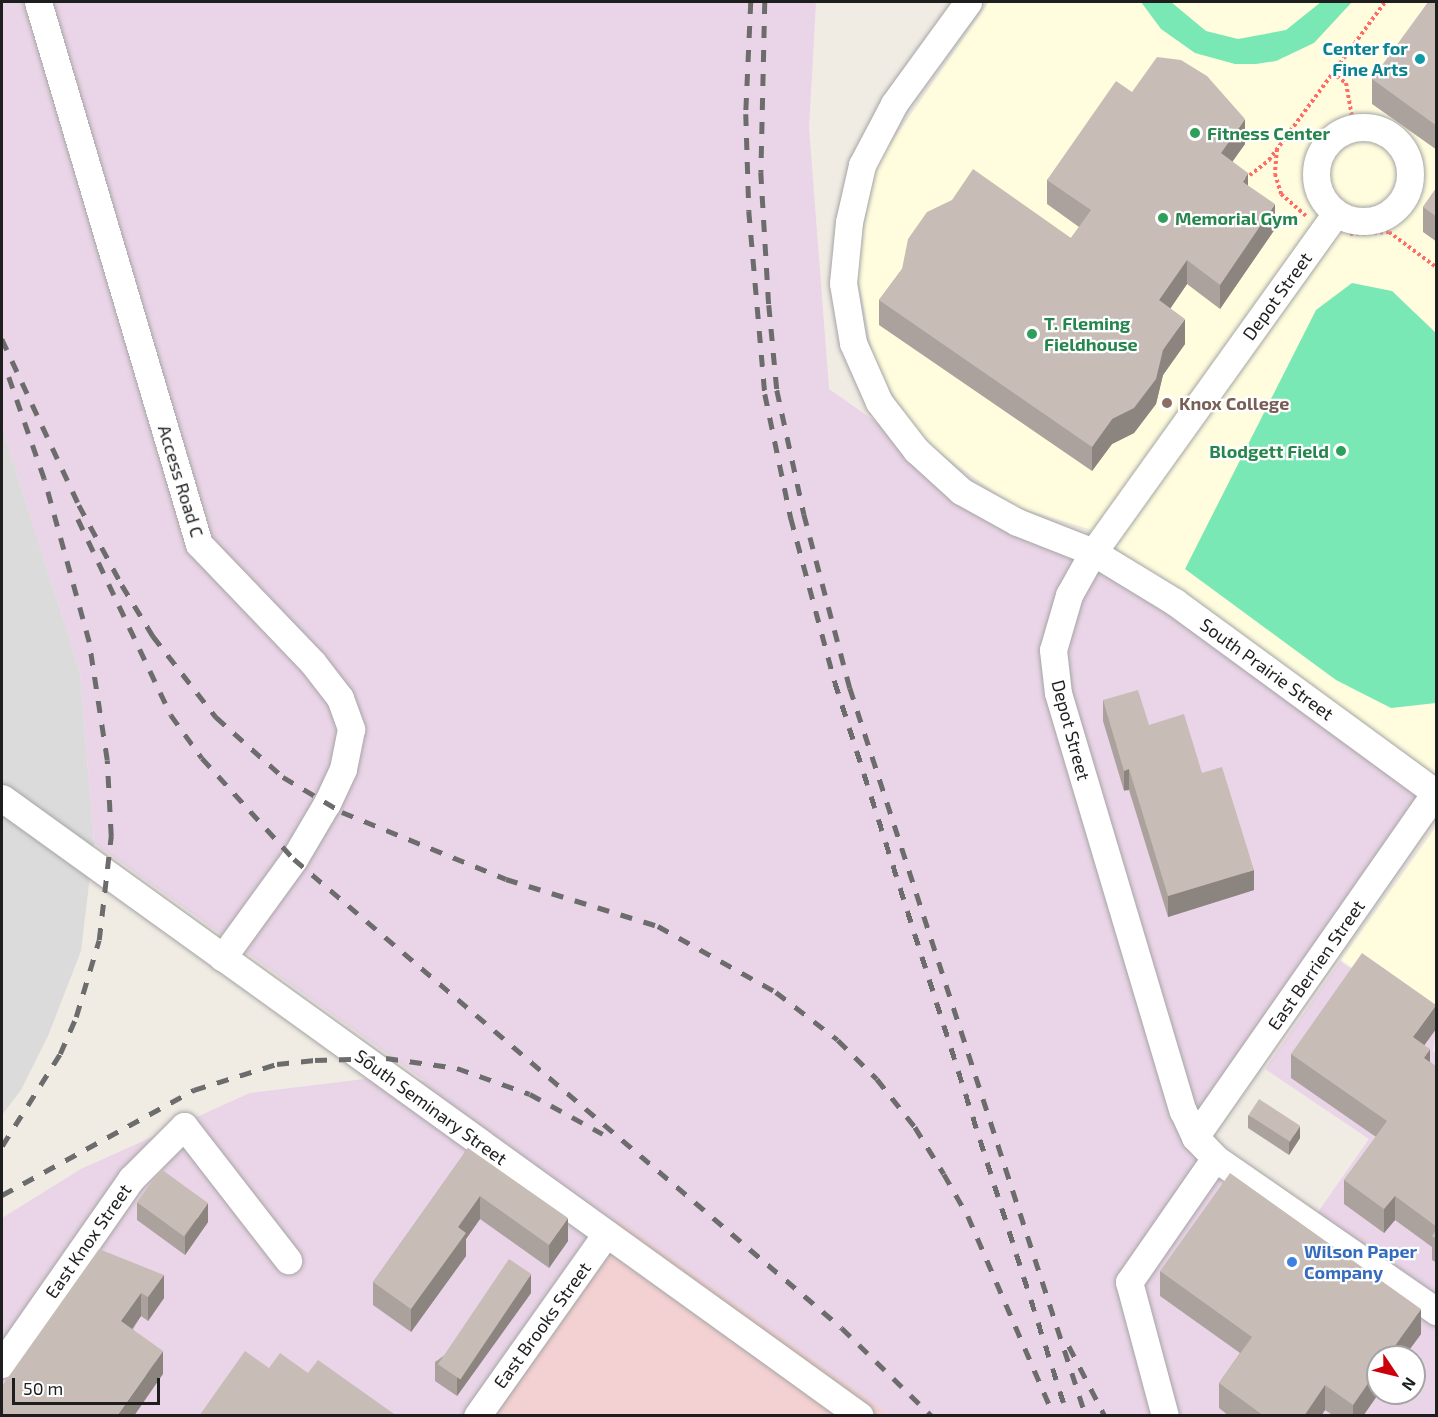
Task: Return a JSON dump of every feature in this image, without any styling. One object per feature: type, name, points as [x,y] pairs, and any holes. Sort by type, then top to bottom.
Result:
[{"type":"street","name":"Access Road C","points":[[39,2],[199,544],[313,663],[340,699],[351,729],[343,769],[327,803],[294,859],[222,958]]},
{"type":"street","points":[[968,2],[894,104],[862,165],[849,222],[843,283],[853,343],[879,402],[916,450],[962,491],[1017,522],[1093,552]]},
{"type":"street","points":[[1354,128],[1378,128],[1392,136],[1403,148],[1411,179],[1406,195],[1383,217],[1367,221],[1330,222],[1318,190],[1318,160],[1334,136],[1354,128]]},
{"type":"street","name":"Depot Street","points":[[1194,1137],[1183,1111],[1058,693],[1053,650],[1069,595],[1093,552],[1330,222]]},
{"type":"street","name":"South Prairie Street","points":[[1093,552],[1175,602],[1436,792]]},
{"type":"street","name":"East Berrien Street","points":[[1194,1137],[1436,792]]},
{"type":"street","name":"South Seminary Street","points":[[2,798],[860,1416]]},
{"type":"street","name":"East Knox Street","points":[[2,1364],[131,1179],[184,1126],[288,1260]]},
{"type":"street","points":[[1194,1137],[1215,1158],[1437,1311]]},
{"type":"street","points":[[1165,1416],[1129,1282],[1215,1158]]},
{"type":"street","name":"East Brooks Street","points":[[477,1416],[606,1234]]},
{"type":"path","points":[[1243,180],[1278,148],[1385,2]]},
{"type":"path","points":[[1332,73],[1346,83],[1354,128]]},
{"type":"path","points":[[1278,148],[1275,174],[1281,194],[1330,222],[1337,235],[1389,232],[1437,267]]},
{"type":"shaded area","points":[[2,2],[816,2],[809,128],[829,389],[916,450],[1093,552],[1436,793],[1195,1137],[1311,1222],[1369,1139],[1265,1069],[1340,961],[1436,1027],[1433,1051],[1436,1054],[1436,1415],[890,1415],[617,1219],[477,1415],[2,1416],[2,1218],[81,1169],[250,1093],[389,1076],[425,1081],[94,843],[80,672],[2,427]]},
{"type":"shaded area","name":"Knox College","points":[[989,2],[1436,2],[1436,775],[1089,529],[1014,506],[921,439],[875,366],[856,266],[877,163]]},
{"type":"shaded area","points":[[2,427],[80,672],[94,843],[81,951],[48,1036],[21,1090],[2,1115]]},
{"type":"shaded area","points":[[1436,827],[1436,1026],[1341,960]]},
{"type":"shaded area","points":[[617,1219],[890,1415],[477,1416]]},
{"type":"green space","points":[[1141,2],[1171,2],[1206,31],[1238,39],[1286,30],[1321,2],[1352,2],[1314,43],[1276,61],[1235,64],[1195,53],[1161,29]]},
{"type":"green space","name":"Blodgett Field","points":[[1352,283],[1392,291],[1436,333],[1436,703],[1391,708],[1336,680],[1185,569],[1316,310]]},
{"type":"building","name":"Center for Fine Arts","points":[[1428,2],[1437,2],[1437,126],[1372,79]]},
{"type":"building","points":[[1157,57],[1181,60],[1207,76],[1245,119],[1221,153],[1248,173],[1243,182],[1275,204],[1220,285],[1187,260],[1159,300],[1185,319],[1163,350],[1156,379],[1134,408],[1112,419],[1092,447],[879,300],[902,269],[908,239],[927,212],[952,200],[973,169],[1071,238],[1091,210],[1047,180],[1116,81],[1132,92]]},
{"type":"building","points":[[1437,187],[1437,217],[1423,207]]},
{"type":"building","points":[[1138,690],[1149,725],[1184,714],[1202,773],[1222,767],[1254,870],[1168,896],[1129,769],[1124,771],[1103,700]]},
{"type":"building","points":[[1362,953],[1436,1005],[1413,1037],[1430,1049],[1424,1058],[1437,1067],[1437,1227],[1395,1196],[1384,1209],[1344,1180],[1387,1121],[1291,1054]]},
{"type":"building","points":[[1259,1099],[1300,1126],[1290,1142],[1249,1115]]},
{"type":"building","points":[[468,1148],[568,1218],[549,1245],[480,1196],[458,1227],[466,1233],[411,1309],[373,1282]]},
{"type":"building","points":[[161,1169],[208,1203],[184,1236],[137,1202]]},
{"type":"building","points":[[1230,1173],[1421,1309],[1396,1345],[1366,1345],[1366,1386],[1353,1405],[1325,1385],[1304,1416],[1264,1416],[1219,1383],[1252,1337],[1160,1271]]},
{"type":"building","points":[[1437,1229],[1437,1239],[1432,1236]]},
{"type":"building","points":[[99,1249],[164,1275],[148,1297],[141,1293],[121,1321],[163,1351],[117,1416],[2,1416],[2,1386]]},
{"type":"building","points":[[509,1259],[531,1274],[460,1379],[438,1364]]},
{"type":"building","points":[[245,1351],[269,1368],[280,1353],[308,1373],[318,1360],[397,1416],[199,1416]]},
{"type":"railway","points":[[751,2],[746,114],[749,211],[765,394],[791,518],[835,682],[1068,1416]]},
{"type":"railway","points":[[765,2],[761,172],[769,305],[777,390],[804,514],[850,688],[1086,1416]]},
{"type":"railway","points":[[2,339],[79,505],[122,585],[153,636],[216,717],[283,777],[342,812],[506,879],[658,926],[776,992],[838,1040],[877,1079],[915,1127],[944,1174],[968,1216],[1054,1416]]},
{"type":"railway","points":[[2,1146],[60,1054],[76,1017],[99,940],[111,836],[107,760],[89,642],[44,479],[5,367]]},
{"type":"railway","points":[[78,519],[171,715],[202,758],[294,859],[842,1328],[932,1416]]},
{"type":"railway","points":[[2,1195],[194,1090],[277,1064],[315,1060],[386,1058],[457,1068],[530,1094],[603,1134]]},
{"type":"railway","points":[[1069,1346],[1105,1416]]},
{"type":"place","name":"Center for Fine Arts","points":[[1420,59]]},
{"type":"place","name":"Fitness Center","points":[[1195,133]]},
{"type":"place","name":"Memorial Gym","points":[[1163,218]]},
{"type":"place","name":"T. Fleming Fieldhouse","points":[[1032,334]]},
{"type":"place","name":"Knox College","points":[[1167,403]]},
{"type":"place","name":"Blodgett Field","points":[[1341,451]]},
{"type":"place","name":"Wilson Paper Company","points":[[1292,1262]]}]
